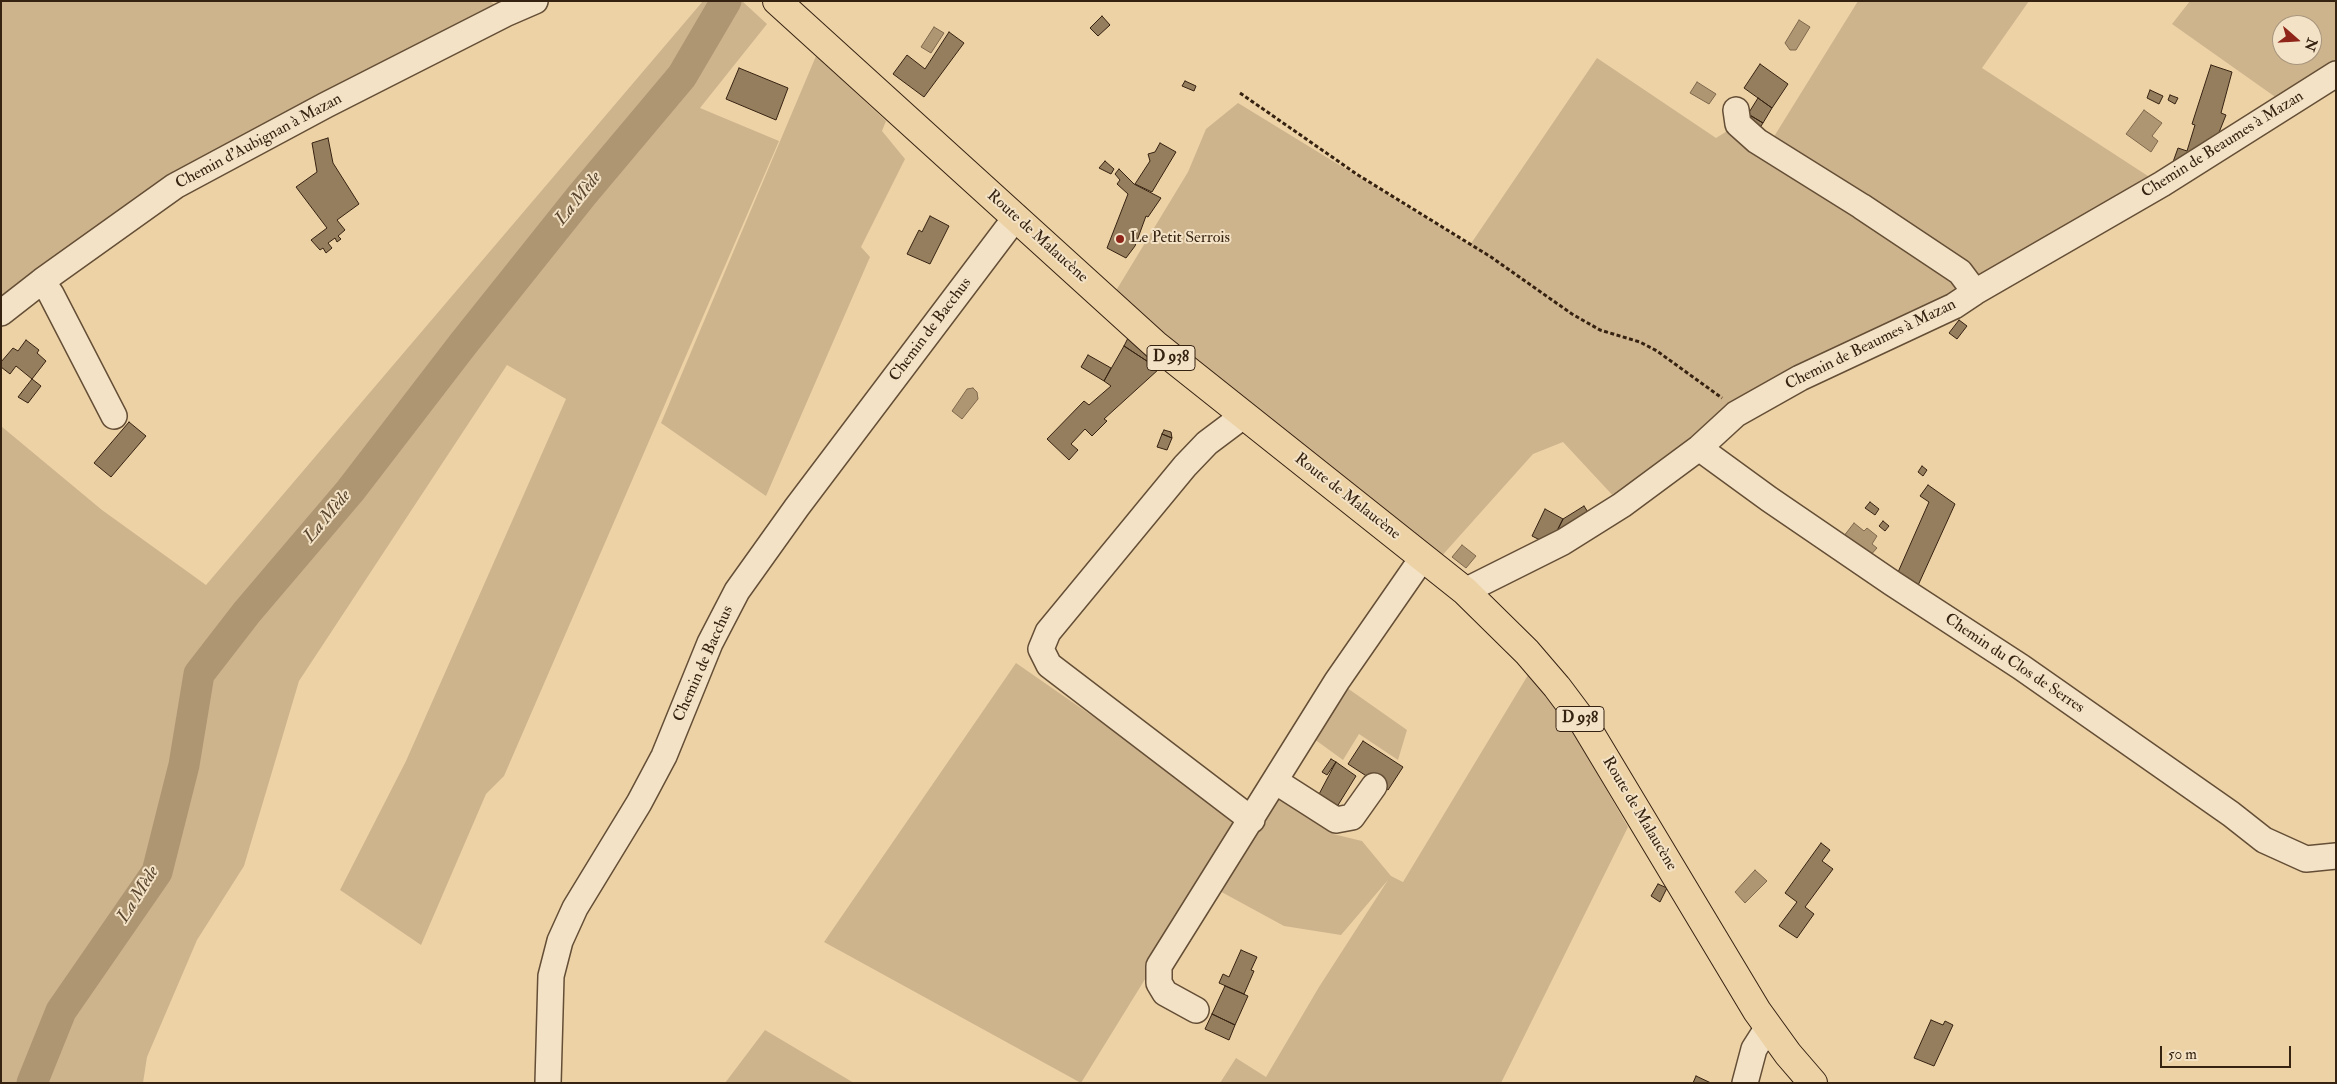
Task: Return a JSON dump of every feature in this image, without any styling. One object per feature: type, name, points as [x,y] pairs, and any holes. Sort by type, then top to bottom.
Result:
[{"type":"main road","name":"Route de Malaucène","points":[[777,1],[1157,346],[1242,416],[1465,591],[1527,652],[1584,723],[1660,847],[1732,971],[1768,1027],[1813,1083]]},
{"type":"street","name":"Chemin d'Aubignan à Mazan","points":[[1,313],[42,281],[175,186],[343,96],[505,14],[535,1]]},
{"type":"street","name":"Chemin de Beaumes à Mazan","points":[[1465,591],[1563,542],[1622,505],[1700,448],[1736,414],[1800,378],[1954,306],[2162,184],[2336,74]]},
{"type":"street","points":[[1736,110],[1738,124],[1757,141],[1861,206],[1960,272],[1975,292]]},
{"type":"street","name":"Chemin de Bacchus","points":[[548,1083],[551,976],[560,941],[575,908],[639,803],[664,756],[710,643],[737,591],[1016,217]]},
{"type":"street","points":[[42,281],[51,294],[114,416]]},
{"type":"street","points":[[1242,416],[1207,443],[1185,466],[1048,632],[1042,649],[1049,665],[1252,820]]},
{"type":"street","name":"Chemin du Clos de Serres","points":[[1700,448],[1892,582],[2045,684],[2231,814],[2264,840],[2306,859],[2336,856]]},
{"type":"street","points":[[1196,1010],[1165,993],[1158,983],[1159,966],[1252,820],[1337,681],[1423,557]]},
{"type":"street","points":[[1275,781],[1336,820],[1352,817],[1374,786]]},
{"type":"street","points":[[1745,1083],[1754,1049],[1768,1027]]},
{"type":"path","points":[[1240,94],[1358,175],[1491,257],[1572,314],[1600,330],[1640,342],[1657,351],[1722,397],[1736,414]]},
{"type":"shaded area","points":[[1,1],[490,1],[495,5],[1,300]]},
{"type":"shaded area","points":[[703,1],[742,1],[767,24],[700,108],[779,141],[504,776],[486,794],[421,945],[340,890],[406,761],[566,399],[507,365],[299,681],[244,866],[197,940],[147,1057],[143,1083],[1,1083],[1,426],[102,510],[206,585]]},
{"type":"shaded area","points":[[1858,1],[2029,1],[1982,68],[2151,178],[1985,279],[1967,271],[1770,143]]},
{"type":"shaded area","points":[[2190,1],[2336,1],[2336,68],[2281,101],[2172,24]]},
{"type":"shaded area","points":[[1799,20],[1810,27],[1796,50],[1790,50],[1785,43]]},
{"type":"shaded area","points":[[934,27],[944,33],[931,53],[921,47]]},
{"type":"shaded area","points":[[816,56],[886,121],[882,131],[905,159],[861,247],[870,257],[766,496],[661,423]]},
{"type":"shaded area","points":[[1597,58],[1716,138],[1732,128],[1960,280],[1959,292],[1796,373],[1617,500],[1563,442],[1533,454],[1439,559],[1114,294],[1188,172],[1206,129],[1238,103],[1470,245]]},
{"type":"shaded area","points":[[1697,82],[1716,94],[1709,104],[1690,93]]},
{"type":"shaded area","points":[[2144,110],[2162,123],[2152,136],[2158,141],[2151,152],[2126,134]]},
{"type":"shaded area","points":[[973,388],[977,392],[978,399],[962,419],[952,411],[967,389]]},
{"type":"shaded area","points":[[1854,523],[1864,531],[1867,528],[1877,536],[1872,544],[1877,548],[1868,558],[1840,541]]},
{"type":"shaded area","points":[[1462,545],[1476,556],[1466,568],[1452,557]]},
{"type":"shaded area","points":[[1016,663],[1245,822],[1081,1083],[824,942]]},
{"type":"shaded area","points":[[1528,675],[1569,725],[1628,827],[1501,1083],[1220,1083],[1236,1058],[1266,1077],[1319,987],[1388,880],[1341,935],[1284,926],[1216,889],[1276,790],[1333,834],[1362,841],[1391,876],[1403,882]]},
{"type":"shaded area","points":[[1343,685],[1407,730],[1398,760],[1359,734],[1343,760],[1310,736]]},
{"type":"shaded area","points":[[1755,870],[1767,881],[1745,903],[1735,892]]},
{"type":"shaded area","points":[[765,1030],[854,1083],[725,1083]]},
{"type":"building","points":[[1102,16],[1110,25],[1098,36],[1090,28]]},
{"type":"building","points":[[949,32],[964,43],[924,97],[893,74],[907,55],[925,69]]},
{"type":"building","points":[[1760,64],[1788,84],[1772,108],[1744,88]]},
{"type":"building","points":[[2211,65],[2232,72],[2221,113],[2226,115],[2216,140],[2176,163],[2173,162],[2178,148],[2187,151],[2195,125],[2192,124]]},
{"type":"building","points":[[739,68],[788,88],[776,120],[726,99]]},
{"type":"building","points":[[1185,81],[1196,86],[1194,91],[1182,86]]},
{"type":"building","points":[[2150,90],[2163,96],[2159,104],[2147,98]]},
{"type":"building","points":[[2170,95],[2178,98],[2175,104],[2168,100]]},
{"type":"building","points":[[1758,98],[1772,108],[1763,123],[1748,114]]},
{"type":"building","points":[[1748,114],[1763,123],[1757,132],[1742,123]]},
{"type":"building","points":[[328,138],[333,163],[359,204],[337,220],[345,230],[338,236],[341,239],[337,242],[335,238],[328,243],[332,248],[326,253],[323,248],[320,250],[311,240],[327,228],[296,187],[317,172],[312,143]]},
{"type":"building","points":[[1160,143],[1176,152],[1152,192],[1135,184],[1150,161],[1148,154],[1155,152]]},
{"type":"building","points":[[1105,161],[1114,169],[1111,174],[1099,168]]},
{"type":"building","points":[[1119,169],[1134,184],[1161,198],[1148,217],[1146,216],[1135,246],[1126,258],[1107,248],[1128,194],[1117,184],[1120,180],[1115,174]]},
{"type":"building","points":[[930,216],[949,226],[930,264],[907,254],[919,230],[922,232]]},
{"type":"building","points":[[1959,320],[1967,326],[1957,339],[1949,333]]},
{"type":"building","points":[[1128,338],[1160,367],[1159,369],[1124,346]]},
{"type":"building","points":[[26,340],[39,350],[37,353],[46,361],[32,379],[16,366],[10,374],[1,367],[1,362],[13,348],[18,351]]},
{"type":"building","points":[[1124,346],[1159,369],[1104,419],[1107,421],[1092,436],[1085,429],[1071,444],[1078,450],[1069,460],[1047,439],[1084,401],[1089,405],[1111,386],[1104,381]]},
{"type":"building","points":[[1088,355],[1111,368],[1104,381],[1081,367]]},
{"type":"building","points":[[32,379],[41,386],[28,403],[18,397]]},
{"type":"building","points":[[129,422],[146,436],[111,477],[94,463]]},
{"type":"building","points":[[1164,430],[1171,432],[1172,438],[1162,434]]},
{"type":"building","points":[[1162,434],[1172,438],[1167,450],[1157,447]]},
{"type":"building","points":[[1922,466],[1927,470],[1923,476],[1918,472]]},
{"type":"building","points":[[1928,485],[1955,504],[1915,592],[1895,579],[1929,502],[1920,496]]},
{"type":"building","points":[[1870,502],[1879,509],[1875,515],[1865,508]]},
{"type":"building","points":[[1584,506],[1591,517],[1550,545],[1563,519]]},
{"type":"building","points":[[1545,509],[1563,519],[1550,545],[1532,536]]},
{"type":"building","points":[[1883,521],[1889,526],[1885,531],[1879,526]]},
{"type":"building","points":[[1363,741],[1403,767],[1388,790],[1348,764]]},
{"type":"building","points":[[1331,759],[1336,762],[1327,775],[1322,772]]},
{"type":"building","points":[[1336,762],[1356,776],[1335,810],[1317,798]]},
{"type":"building","points":[[1821,843],[1830,850],[1822,861],[1833,869],[1805,907],[1814,914],[1797,938],[1779,926],[1797,902],[1785,893]]},
{"type":"building","points":[[1658,884],[1667,888],[1660,902],[1651,896]]},
{"type":"building","points":[[1241,950],[1257,957],[1251,970],[1254,971],[1244,994],[1219,983],[1223,974],[1229,977]]},
{"type":"building","points":[[1225,986],[1248,996],[1235,1025],[1212,1014]]},
{"type":"building","points":[[1212,1014],[1235,1025],[1229,1040],[1205,1029]]},
{"type":"building","points":[[1931,1020],[1943,1025],[1945,1021],[1953,1025],[1934,1066],[1914,1058]]},
{"type":"building","points":[[1696,1076],[1711,1083],[1693,1083]]},
{"type":"waterway","name":"La Mède","points":[[32,1083],[61,1011],[157,872],[184,765],[199,674],[247,612],[350,491],[463,344],[582,195],[682,76],[726,1]]},
{"type":"place","name":"Le Petit Serrois","points":[[1120,239]]}]
